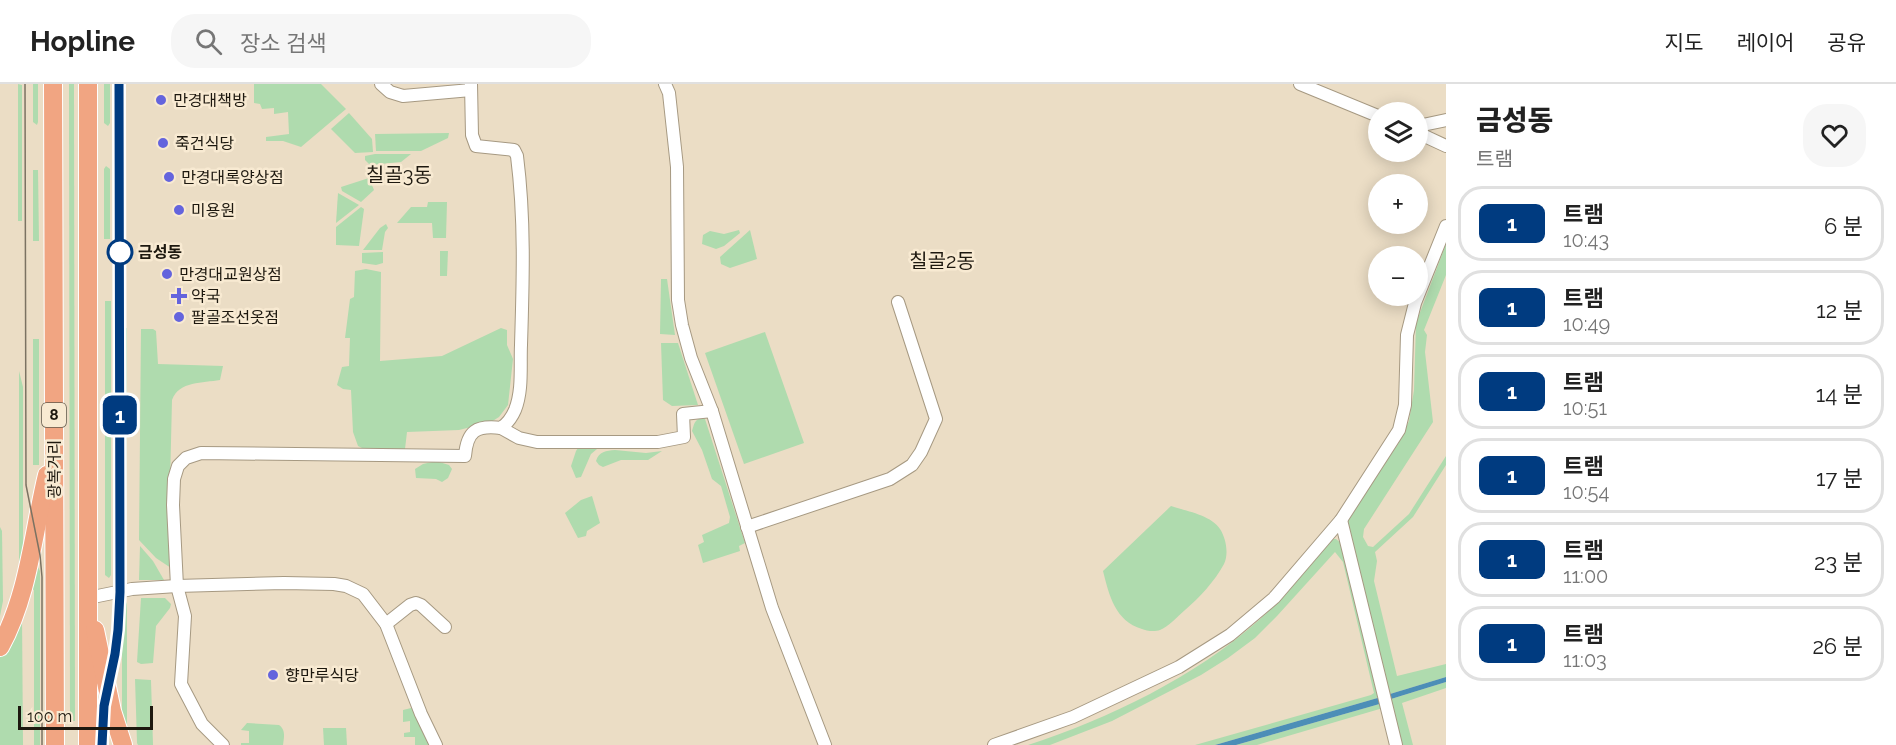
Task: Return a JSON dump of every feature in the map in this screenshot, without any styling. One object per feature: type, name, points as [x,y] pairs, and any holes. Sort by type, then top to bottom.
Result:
[{"type":"highway","name":"광복거리","points":[[53,84],[55,745]]},
{"type":"highway","name":"광복거리","points":[[88,84],[88,745]]},
{"type":"highway","points":[[0,647],[13,624],[24,590],[35,527],[54,444]]},
{"type":"highway","points":[[88,598],[112,711],[123,745]]},
{"type":"street","points":[[381,84],[390,92],[403,96],[471,87],[472,135],[476,146],[514,150],[517,156],[522,200],[524,265],[520,386],[516,408],[508,423],[501,428]]},
{"type":"street","points":[[665,84],[669,93],[677,167],[680,314],[691,358],[712,411],[772,608],[825,745]]},
{"type":"street","points":[[1300,84],[1368,112]]},
{"type":"street","points":[[1428,124],[1446,120]]},
{"type":"street","points":[[1428,137],[1446,146]]},
{"type":"street","points":[[993,745],[1073,717],[1179,667],[1230,635],[1274,598],[1341,520],[1399,429],[1405,405],[1407,336],[1418,295],[1446,226]]},
{"type":"street","points":[[747,528],[890,479],[912,465],[936,419],[898,302]]},
{"type":"street","points":[[223,745],[202,724],[181,684],[184,616],[177,586],[173,505],[174,479],[178,466],[186,458],[201,453],[465,456],[466,444],[473,432],[485,426],[501,428],[519,438],[537,442],[658,442],[684,437],[683,414],[712,411]]},
{"type":"street","points":[[1341,520],[1396,745]]},
{"type":"street","points":[[88,598],[132,589],[177,586],[244,583],[346,586],[363,594],[386,624],[421,714],[436,745]]},
{"type":"street","points":[[386,624],[410,605],[416,603],[445,627]]},
{"type":"green space","points":[[18,84],[22,85],[22,221],[18,221]]},
{"type":"green space","points":[[33,84],[38,84],[37,125],[33,122]]},
{"type":"green space","points":[[69,84],[74,84],[75,721],[70,721]]},
{"type":"green space","points":[[104,84],[110,84],[110,123],[108,126],[104,123]]},
{"type":"green space","points":[[121,84],[125,84],[126,133],[121,133]]},
{"type":"green space","points":[[254,84],[321,84],[346,109],[301,147],[283,141],[266,141],[266,137],[289,134],[288,112],[274,114],[274,108],[262,109],[260,104],[254,103]]},
{"type":"green space","points":[[349,113],[372,139],[373,152],[355,153],[331,129]]},
{"type":"green space","points":[[449,133],[448,138],[421,151],[376,151],[375,134]]},
{"type":"green space","points":[[411,154],[401,162],[370,165],[365,160],[365,156]]},
{"type":"green space","points":[[106,166],[110,169],[110,239],[104,239],[104,169]]},
{"type":"green space","points":[[33,170],[38,170],[39,241],[33,241]]},
{"type":"green space","points":[[369,178],[374,190],[361,202],[342,191],[341,187]]},
{"type":"green space","points":[[338,193],[359,205],[336,223]]},
{"type":"green space","points":[[428,202],[447,202],[446,238],[433,238],[432,223],[397,223],[411,207],[427,207]]},
{"type":"green space","points":[[361,207],[364,209],[359,246],[336,245],[336,227]]},
{"type":"green space","points":[[386,224],[388,228],[385,232],[382,250],[363,250],[380,228]]},
{"type":"green space","points":[[739,230],[740,233],[724,246],[716,249],[702,244],[703,235],[710,231],[724,234]]},
{"type":"green space","points":[[750,230],[757,259],[730,268],[721,264],[720,257]]},
{"type":"green space","points":[[1446,244],[1446,275],[1424,330],[1427,335],[1425,352],[1433,422],[1364,529],[1363,537],[1368,546],[1373,547],[1409,514],[1446,456],[1446,465],[1413,517],[1375,552],[1377,561],[1374,581],[1397,676],[1446,664],[1446,677],[1390,694],[1346,520],[1398,444],[1409,421],[1414,390],[1416,323],[1422,306],[1428,306],[1428,291]]},
{"type":"green space","points":[[440,251],[448,251],[447,276],[440,276]]},
{"type":"green space","points":[[383,252],[383,263],[376,265],[362,263],[362,253]]},
{"type":"green space","points":[[366,269],[381,272],[380,361],[442,356],[501,328],[507,330],[507,345],[513,359],[508,405],[499,417],[491,422],[459,430],[407,432],[405,449],[366,450],[358,446],[353,432],[351,390],[337,385],[342,367],[349,366],[350,338],[345,338],[350,299],[354,297],[355,271]]},
{"type":"green space","points":[[661,279],[667,279],[675,335],[660,334]]},
{"type":"green space","points":[[105,301],[111,301],[111,575],[109,578],[105,575]]},
{"type":"green space","points":[[122,328],[127,328],[126,574],[122,567]]},
{"type":"green space","points":[[141,329],[156,331],[158,364],[223,366],[220,380],[186,386],[175,394],[172,400],[171,568],[156,558],[139,540]]},
{"type":"green space","points":[[765,332],[804,443],[744,464],[705,353]]},
{"type":"green space","points":[[33,339],[39,339],[39,465],[33,465]]},
{"type":"green space","points":[[661,343],[678,343],[698,405],[672,406],[663,400]]},
{"type":"green space","points":[[19,371],[23,387],[23,549],[19,573]]},
{"type":"green space","points":[[701,418],[705,419],[745,543],[739,546],[740,551],[703,563],[698,545],[704,542],[702,535],[729,523],[730,517],[721,486],[712,479],[702,450],[692,431],[696,421]]},
{"type":"green space","points":[[603,444],[591,454],[581,477],[576,478],[571,466],[580,445]]},
{"type":"green space","points":[[615,450],[646,453],[662,451],[648,460],[621,460],[603,467],[596,461],[601,453]]},
{"type":"green space","points":[[436,461],[449,465],[452,469],[448,478],[442,482],[436,479],[416,478],[415,469],[423,464]]},
{"type":"green space","points":[[592,496],[600,523],[587,531],[586,536],[578,538],[565,513],[581,500]]},
{"type":"green space","points":[[1171,506],[1198,514],[1216,524],[1225,541],[1226,560],[1206,589],[1173,621],[1160,630],[1146,630],[1125,620],[1119,613],[1111,598],[1103,571]]},
{"type":"green space","points":[[0,527],[2,531],[3,601],[0,616]]},
{"type":"green space","points":[[1332,539],[1342,544],[1381,697],[1215,745],[1195,745],[1374,693],[1343,562],[1335,552],[1255,638],[1201,675],[1112,721],[1050,745],[1028,745],[1089,723],[1119,709],[1179,678],[1207,660],[1234,641],[1269,611]]},
{"type":"green space","points":[[140,546],[153,561],[164,580],[139,580]]},
{"type":"green space","points":[[37,565],[40,571],[40,745],[34,745],[34,590],[30,588]]},
{"type":"green space","points":[[141,598],[165,598],[171,604],[156,626],[153,663],[137,662]]},
{"type":"green space","points":[[127,602],[127,727],[122,718],[122,613]]},
{"type":"green space","points":[[22,615],[23,745],[0,745],[0,655]]},
{"type":"green space","points":[[135,679],[151,680],[153,745],[138,745],[137,743]]},
{"type":"green space","points":[[1446,682],[1446,688],[1402,703],[1413,745],[1402,745],[1391,699]]},
{"type":"green space","points":[[1383,703],[1383,708],[1257,745],[1236,745]]},
{"type":"green space","points":[[415,707],[430,745],[415,745],[415,737],[404,737],[404,733],[410,732],[410,721],[403,722],[403,710]]},
{"type":"green space","points":[[247,723],[279,725],[284,731],[283,745],[241,745],[241,743],[249,743],[249,731],[241,730]]},
{"type":"green space","points":[[323,728],[346,728],[347,745],[324,745]]},
{"type":"water","points":[[1446,677],[1446,682],[1391,699],[1390,694]]},
{"type":"water","points":[[1381,697],[1383,703],[1236,745],[1215,745]]},
{"type":"tram line","points":[[25,84],[26,485],[42,577],[42,745]]},
{"type":"tram line","points":[[102,745],[104,706],[115,654],[120,592],[119,84]]},
{"type":"tram line","name":"1","points":[[102,745],[102,718],[115,654],[120,592],[119,84]]},
{"type":"place","name":"만경대책방","points":[[161,100]]},
{"type":"place","name":"죽건식당","points":[[163,143]]},
{"type":"place","name":"만경대록양상점","points":[[169,177]]},
{"type":"place","name":"미용원","points":[[179,210]]},
{"type":"place","name":"금성동","points":[[120,252]]},
{"type":"place","name":"만경대교원상점","points":[[167,274]]},
{"type":"place","name":"약국","points":[[179,296]]},
{"type":"place","name":"팔골조선옷점","points":[[179,317]]},
{"type":"place","name":"향만루식당","points":[[273,675]]},
{"type":"district","name":"칠골3동","points":[[399,175]]},
{"type":"district","name":"칠골2동","points":[[942,261]]}]
